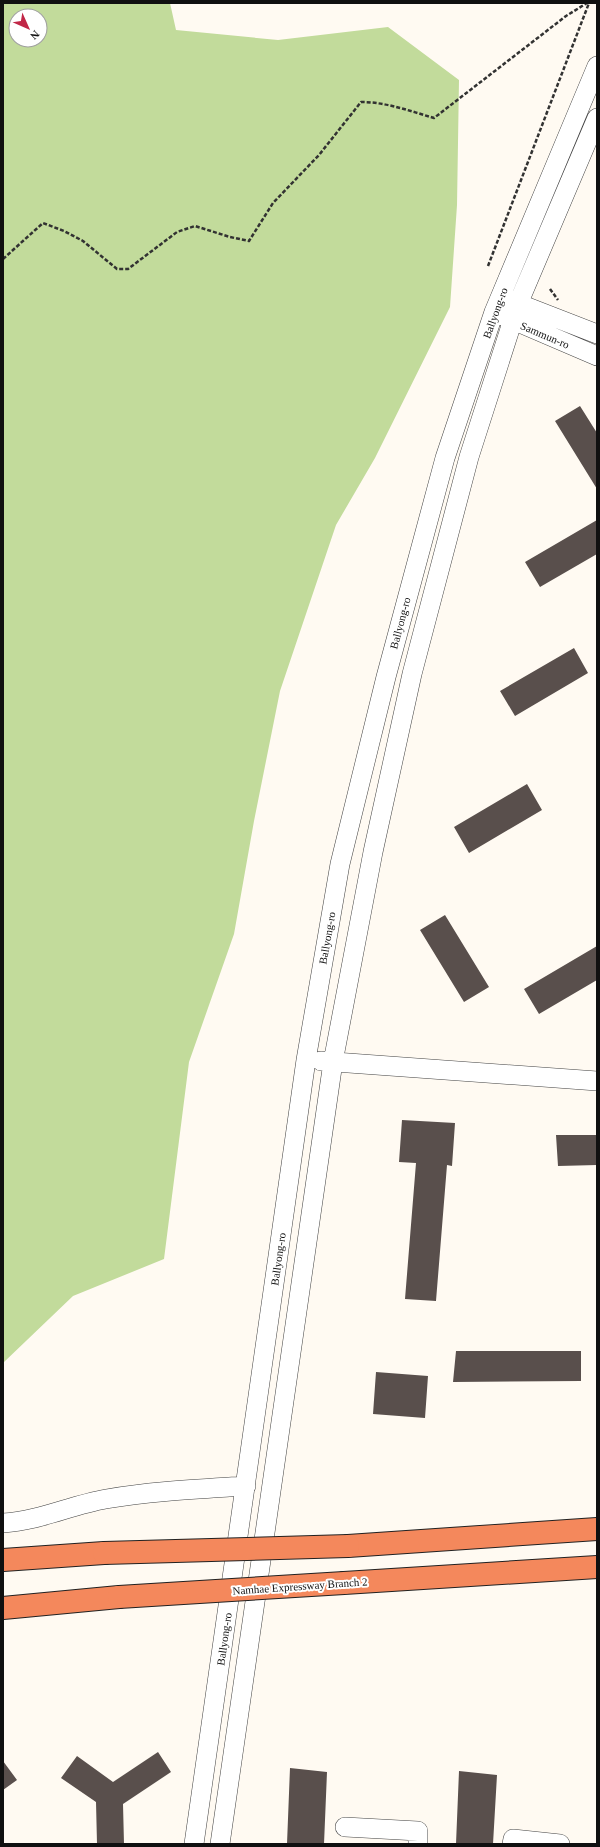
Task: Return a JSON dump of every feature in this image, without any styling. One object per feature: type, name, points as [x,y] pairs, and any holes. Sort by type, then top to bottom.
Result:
[{"type":"highway","points":[[3,1560],[104,1553],[348,1546],[597,1529]]},
{"type":"highway","name":"Namhae Expressway Branch 2","points":[[3,1608],[119,1597],[597,1567]]},
{"type":"street","name":"Ballyong-ro","points":[[194,1844],[306,1060],[340,864],[386,677],[445,458],[497,304],[597,66]]},
{"type":"street","name":"Ballyong-ro","points":[[220,1844],[333,1062],[373,852],[412,674],[469,457],[515,312],[597,118]]},
{"type":"street","name":"Sammun-ro","points":[[497,304],[515,312],[597,356]]},
{"type":"street","name":"Sammun-ro","points":[[515,312],[597,334]]},
{"type":"street","points":[[306,1060],[597,1081]]},
{"type":"street","points":[[3,1523],[22,1522],[105,1499],[179,1490],[246,1486]]},
{"type":"street","points":[[345,1827],[418,1831],[418,1844]]},
{"type":"street","points":[[512,1844],[513,1839],[560,1844]]},
{"type":"path","points":[[3,259],[43,223],[64,230],[83,241],[117,269],[128,269],[177,232],[195,226],[230,237],[249,240],[273,202],[319,155],[361,102],[375,102],[434,118],[566,16],[588,3]]},
{"type":"path","points":[[488,266],[588,3]]},
{"type":"green space","points":[[3,3],[170,3],[176,30],[278,40],[388,27],[459,80],[457,205],[450,307],[375,458],[336,525],[280,691],[254,821],[234,934],[189,1062],[164,1259],[73,1296],[3,1363]]},
{"type":"building","points":[[580,406],[597,433],[597,489],[555,421]]},
{"type":"building","points":[[597,520],[597,554],[540,587],[525,562]]},
{"type":"building","points":[[574,648],[588,673],[515,716],[500,691]]},
{"type":"building","points":[[527,784],[542,810],[469,853],[454,827]]},
{"type":"building","points":[[445,915],[489,987],[464,1002],[420,930]]},
{"type":"building","points":[[597,946],[597,980],[539,1014],[524,989]]},
{"type":"building","points":[[402,1120],[455,1123],[452,1166],[447,1165],[436,1301],[405,1299],[416,1163],[399,1162]]},
{"type":"building","points":[[556,1135],[597,1135],[597,1165],[558,1166]]},
{"type":"building","points":[[456,1351],[581,1351],[581,1381],[453,1382]]},
{"type":"building","points":[[376,1372],[428,1376],[425,1418],[373,1414]]},
{"type":"building","points":[[158,1752],[171,1772],[123,1804],[124,1844],[97,1844],[96,1802],[61,1778],[77,1756],[113,1782]]},
{"type":"building","points":[[3,1761],[17,1780],[3,1790]]},
{"type":"building","points":[[290,1768],[327,1772],[324,1844],[287,1844]]},
{"type":"building","points":[[459,1771],[497,1775],[493,1844],[456,1844]]}]
